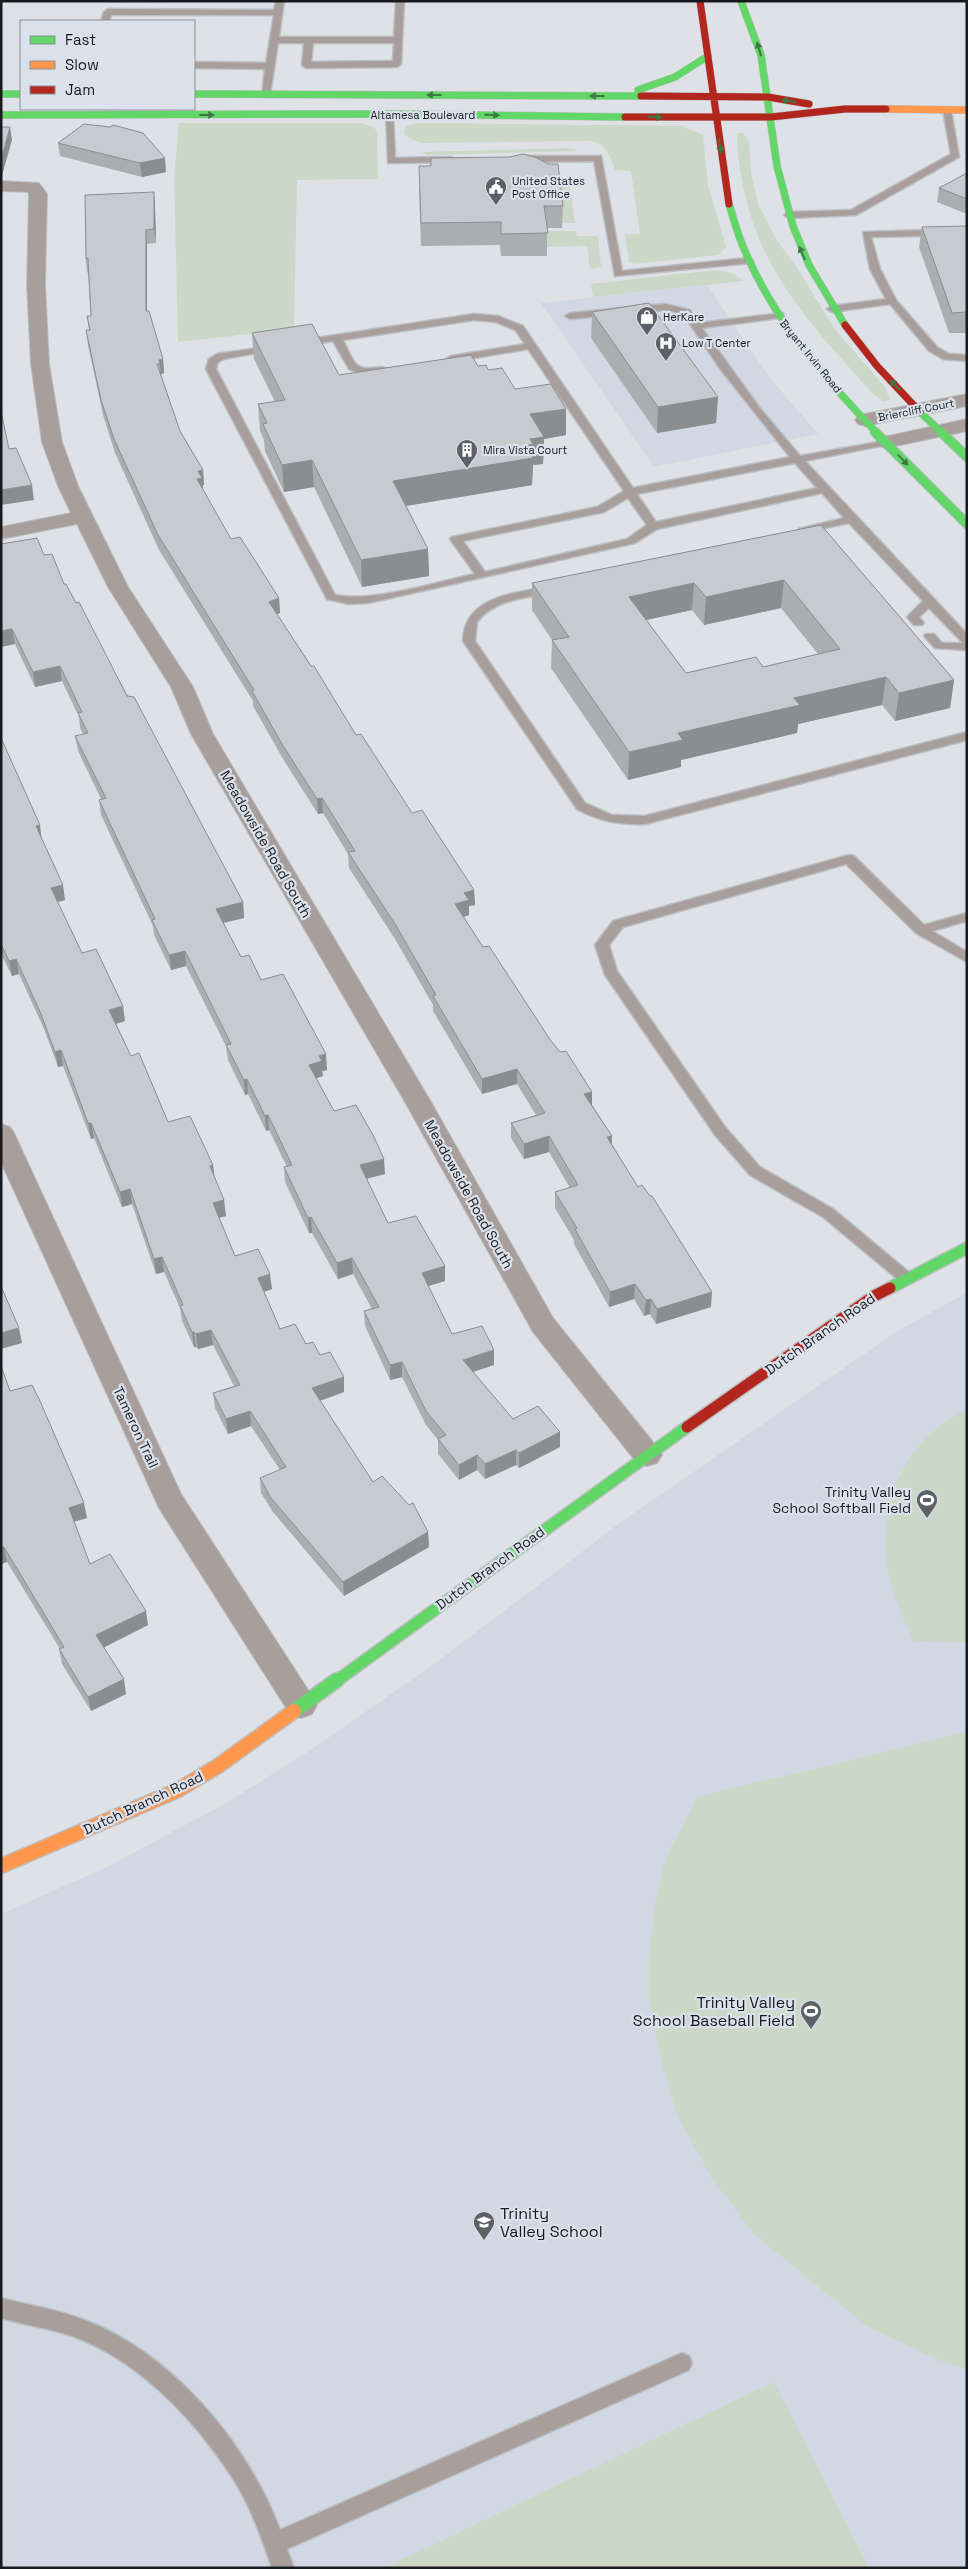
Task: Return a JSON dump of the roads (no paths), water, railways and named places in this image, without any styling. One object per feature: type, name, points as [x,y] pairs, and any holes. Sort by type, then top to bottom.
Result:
[{"type":"main road","name":"Bryant Irvin Road","points":[[700,1],[730,210],[748,261],[779,315],[800,345],[865,420],[967,524]]},
{"type":"main road","points":[[740,1],[760,52],[779,181],[795,236],[811,273],[832,309],[864,350],[967,457]]},
{"type":"main road","points":[[616,97],[664,83],[690,70],[708,56]]},
{"type":"main road","points":[[1,94],[20,94]]},
{"type":"main road","name":"Altamesa Boulevard","points":[[195,94],[768,97],[844,109]]},
{"type":"main road","name":"Altamesa Boulevard","points":[[1,115],[389,114],[716,118],[771,117],[844,109],[967,110]]},
{"type":"main road","name":"Dutch Branch Road","points":[[1,1866],[178,1790],[218,1766],[647,1455],[874,1296],[967,1248]]},
{"type":"street","name":"Meadowside Road South","points":[[1,186],[33,187],[38,194],[36,285],[40,364],[52,442],[68,486],[118,587],[182,688],[207,742],[418,1102],[543,1325],[647,1455]]},
{"type":"street","name":"Briercliff Court","points":[[865,420],[967,400]]},
{"type":"street","name":"Briercliff Court","points":[[886,442],[967,424]]},
{"type":"street","points":[[1,532],[83,517]]},
{"type":"street","name":"Tameron Trail","points":[[1,1133],[169,1500],[301,1705]]},
{"type":"lane","points":[[266,94],[280,1]]},
{"type":"lane","points":[[309,40],[306,65],[339,62],[397,64],[400,1]]},
{"type":"lane","points":[[105,20],[108,12],[278,13]]},
{"type":"lane","points":[[274,40],[309,40],[340,44],[367,44],[398,40]]},
{"type":"lane","points":[[195,65],[270,66]]},
{"type":"lane","points":[[789,215],[853,213],[956,155],[946,110]]},
{"type":"lane","points":[[389,114],[391,161],[460,160]]},
{"type":"lane","points":[[954,149],[967,149]]},
{"type":"lane","points":[[510,159],[598,158],[618,274],[748,261]]},
{"type":"lane","points":[[967,232],[866,234],[875,269],[892,301],[932,350],[947,357],[967,358]]},
{"type":"lane","points":[[832,309],[892,301]]},
{"type":"lane","points":[[570,316],[666,307],[686,312],[724,369],[798,458],[853,520],[967,641]]},
{"type":"lane","points":[[696,326],[779,315]]},
{"type":"lane","points":[[653,526],[519,328],[498,319],[474,317],[336,337],[221,356],[213,361],[211,369],[332,597],[349,601],[368,600],[482,576],[631,541],[653,526],[826,489]]},
{"type":"lane","points":[[336,337],[352,367],[357,370],[366,372],[395,368]]},
{"type":"lane","points":[[444,360],[531,346]]},
{"type":"lane","points":[[482,576],[456,539],[600,510],[630,492],[886,442]]},
{"type":"lane","points":[[786,535],[853,520]]},
{"type":"lane","points":[[566,586],[499,602],[479,612],[470,623],[469,641],[581,806],[599,817],[621,822],[645,820],[967,736]]},
{"type":"lane","points":[[918,623],[913,617],[929,601]]},
{"type":"lane","points":[[930,636],[939,646],[967,647]]},
{"type":"lane","points":[[906,1278],[828,1213],[755,1171],[720,1131],[610,972],[602,945],[618,924],[849,859],[921,930],[967,958]]},
{"type":"lane","points":[[921,930],[967,917]]},
{"type":"lane","points":[[1,2308],[78,2328],[133,2356],[178,2394],[238,2466],[265,2519],[284,2568]]},
{"type":"lane","points":[[274,2544],[682,2363]]},
{"type":"place","name":"United States Post Office","points":[[496,206]]},
{"type":"place","name":"HerKare","points":[[647,336]]},
{"type":"place","name":"Low T Center","points":[[666,362]]},
{"type":"place","name":"Mira Vista Court","points":[[467,469]]},
{"type":"place","name":"Trinity Valley School Softball Field","points":[[927,1519]]},
{"type":"place","name":"Trinity Valley School Baseball Field","points":[[811,2030]]},
{"type":"place","name":"Trinity Valley School","points":[[484,2241]]}]
